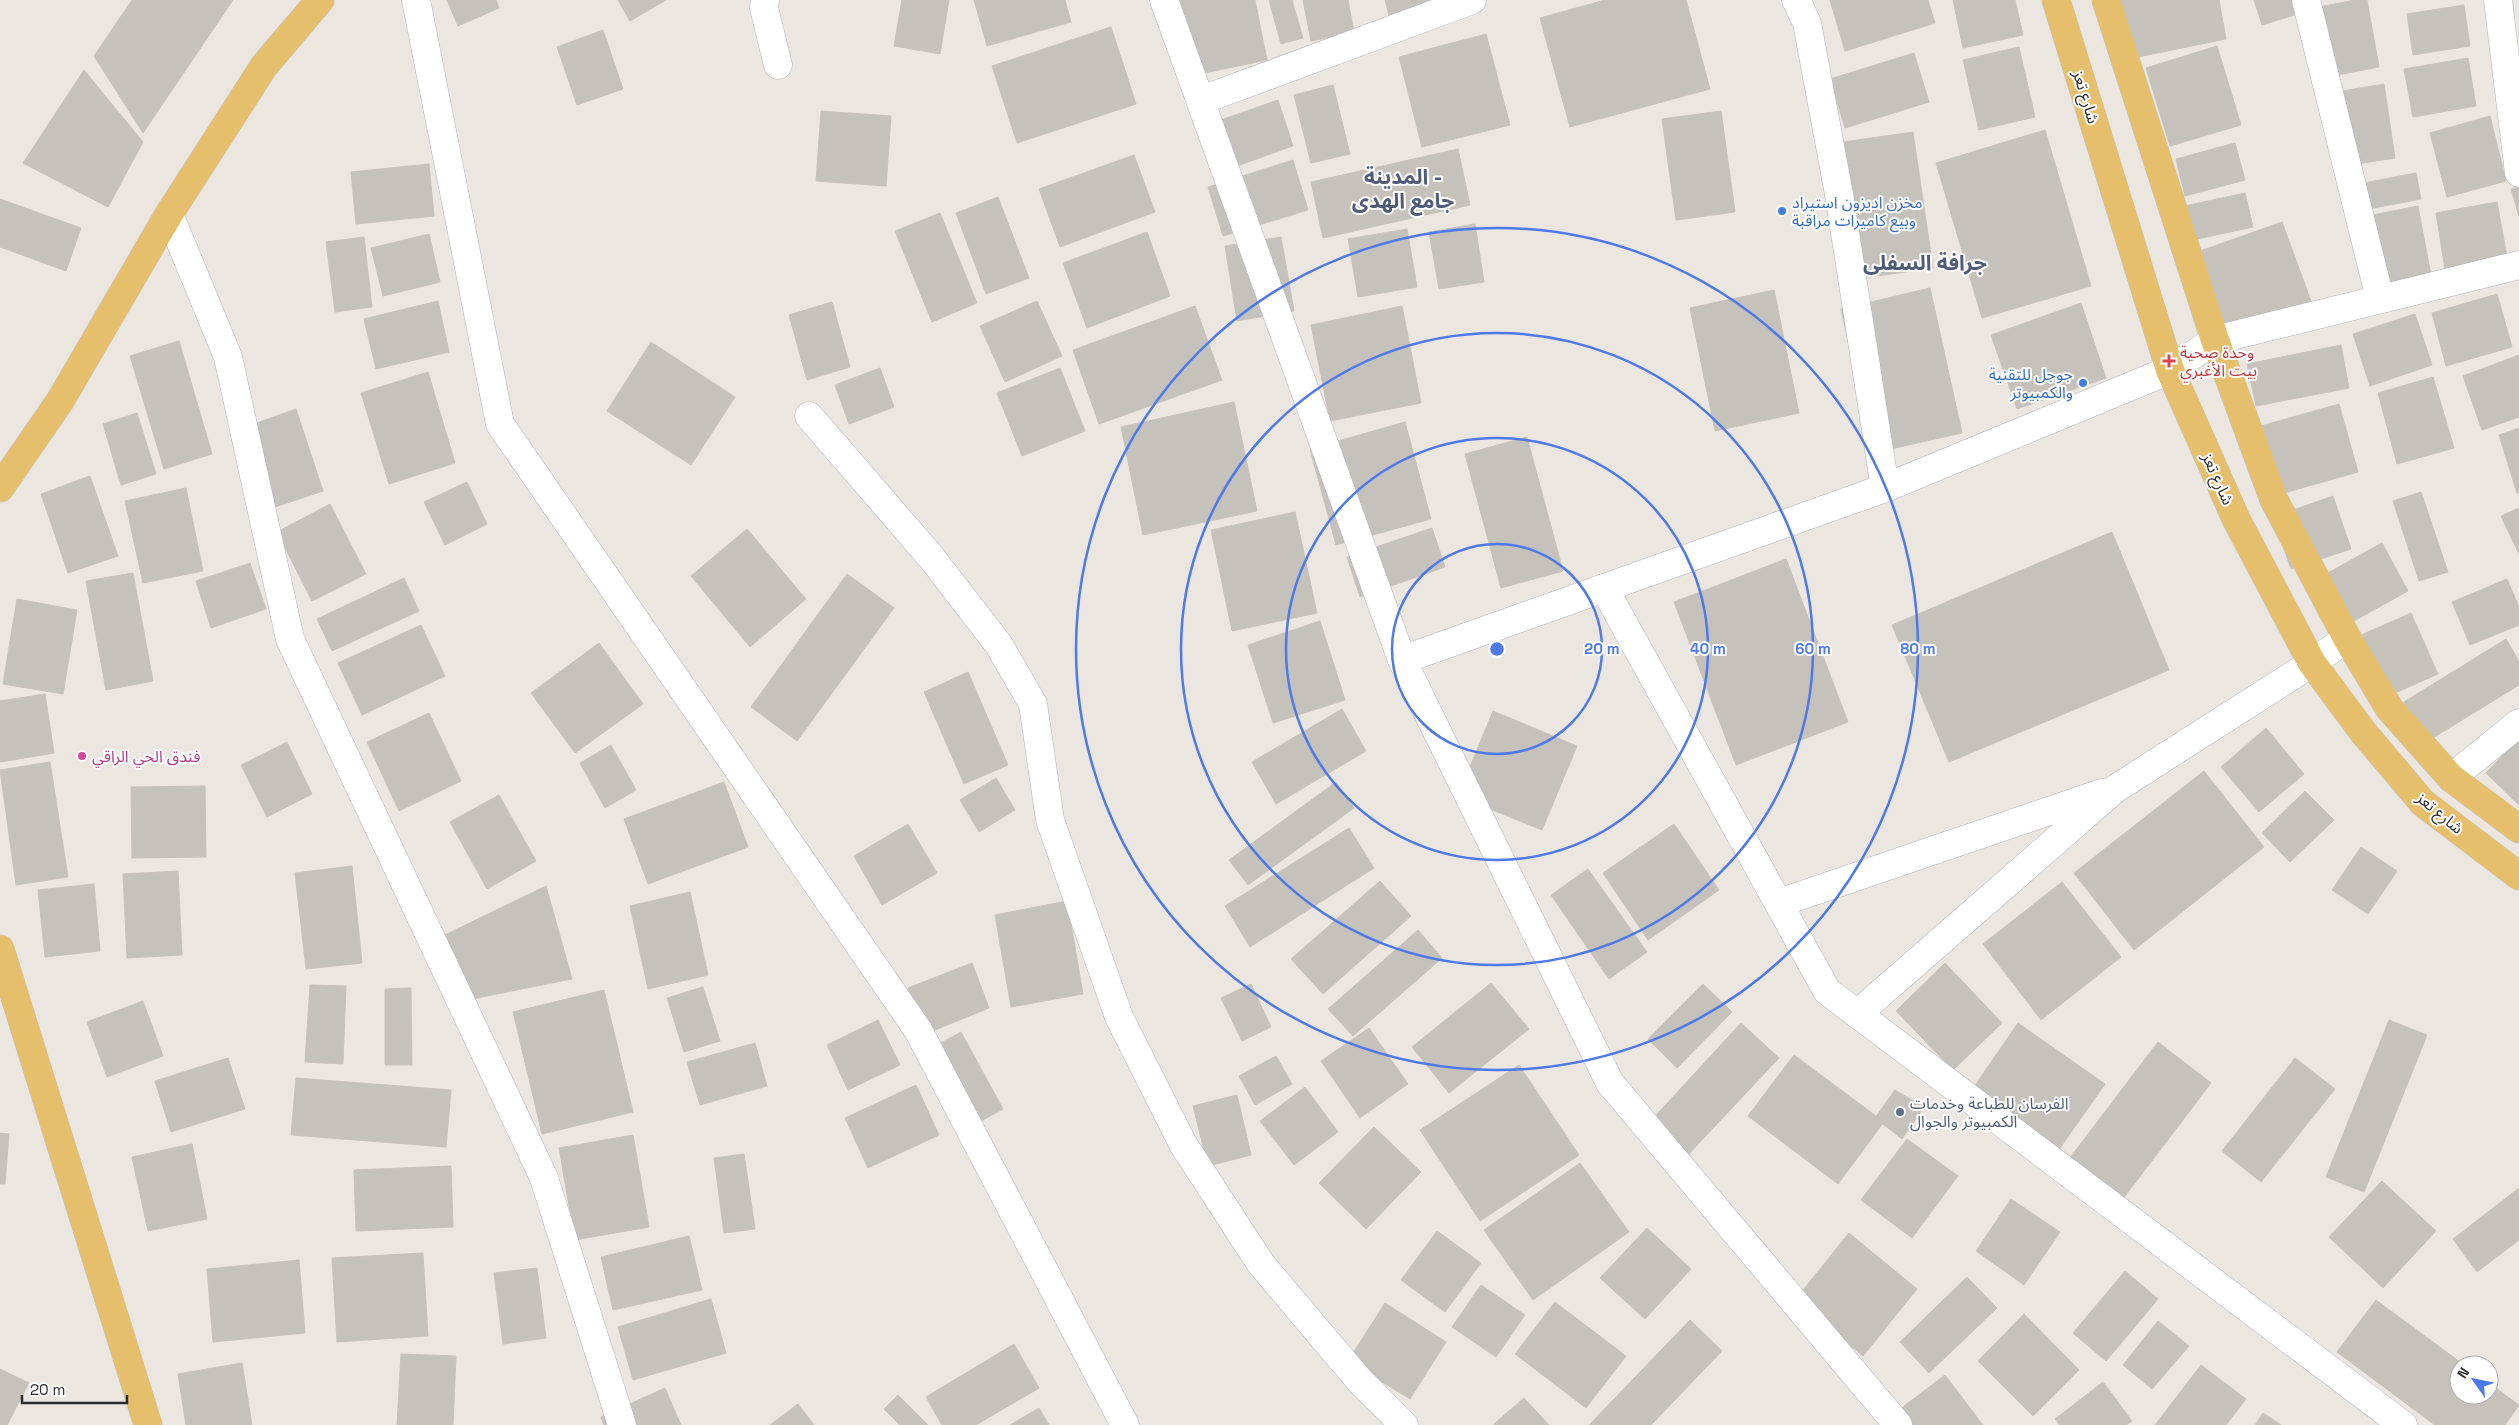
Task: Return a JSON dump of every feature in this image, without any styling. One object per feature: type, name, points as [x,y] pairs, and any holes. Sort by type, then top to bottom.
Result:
[{"type":"main road","points":[[0,488],[60,401],[169,214],[264,66],[320,0]]},
{"type":"main road","name":"شارع تعز","points":[[2056,0],[2170,370],[2236,519],[2312,663],[2362,732],[2423,803],[2519,876]]},
{"type":"main road","points":[[2106,0],[2216,340],[2274,500],[2347,638],[2389,708],[2451,778],[2519,829]]},
{"type":"main road","points":[[0,949],[148,1425]]},
{"type":"street","points":[[416,0],[500,424],[918,1030],[1125,1425]]},
{"type":"street","points":[[765,0],[764,8],[778,65]]},
{"type":"street","points":[[1164,0],[1202,100],[1402,660],[1610,1083],[1898,1425]]},
{"type":"street","points":[[1202,100],[1472,0]]},
{"type":"street","points":[[1796,0],[1807,23],[1839,194],[1885,488]]},
{"type":"street","points":[[2306,0],[2380,299]]},
{"type":"street","points":[[2498,0],[2519,172]]},
{"type":"street","points":[[169,214],[228,357],[290,639],[544,1178],[622,1425]]},
{"type":"street","points":[[1402,660],[1885,488],[2170,370],[2216,340],[2519,265]]},
{"type":"street","points":[[809,416],[936,565],[999,645],[1034,704],[1050,820],[1119,1017],[1183,1144],[1261,1264],[1360,1382],[1404,1425]]},
{"type":"street","points":[[1604,588],[1827,991],[2403,1425]]},
{"type":"street","points":[[1858,1014],[2115,789],[2312,663],[2347,638]]},
{"type":"street","points":[[2451,778],[2519,722]]},
{"type":"street","points":[[1779,903],[2115,789]]},
{"type":"building","points":[[132,0],[233,0],[143,133],[94,56]]},
{"type":"building","points":[[447,0],[496,0],[499,8],[458,26]]},
{"type":"building","points":[[618,0],[666,0],[630,21]]},
{"type":"building","points":[[902,0],[949,0],[940,54],[894,46]]},
{"type":"building","points":[[974,0],[1065,0],[1071,22],[987,46]]},
{"type":"building","points":[[1164,0],[1255,0],[1267,60],[1180,78]]},
{"type":"building","points":[[1269,0],[1292,0],[1303,38],[1281,44]]},
{"type":"building","points":[[1303,0],[1348,0],[1354,32],[1311,41]]},
{"type":"building","points":[[1385,0],[1443,0],[1389,15]]},
{"type":"building","points":[[1605,0],[1686,0],[1710,89],[1570,127],[1540,18]]},
{"type":"building","points":[[1830,0],[1928,0],[1935,23],[1845,51]]},
{"type":"building","points":[[1953,0],[2015,0],[2023,35],[1963,48]]},
{"type":"building","points":[[2112,0],[2219,0],[2226,39],[2123,60]]},
{"type":"building","points":[[2254,0],[2300,0],[2304,12],[2262,25]]},
{"type":"building","points":[[2355,0],[2367,0],[2379,67],[2317,79],[2304,10]]},
{"type":"building","points":[[2464,5],[2470,46],[2413,55],[2407,14]]},
{"type":"building","points":[[1111,27],[1136,104],[1017,143],[992,66]]},
{"type":"building","points":[[603,30],[623,89],[577,105],[557,47]]},
{"type":"building","points":[[1486,34],[1510,125],[1422,147],[1399,57]]},
{"type":"building","points":[[2217,46],[2241,125],[2170,146],[2146,68]]},
{"type":"building","points":[[2019,47],[2035,117],[1979,130],[1963,60]]},
{"type":"building","points":[[1914,53],[1929,102],[1845,128],[1830,79]]},
{"type":"building","points":[[2468,58],[2476,106],[2413,117],[2404,69]]},
{"type":"building","points":[[84,70],[143,142],[108,207],[23,163]]},
{"type":"building","points":[[2384,84],[2395,158],[2337,167],[2325,94]]},
{"type":"building","points":[[1333,85],[1350,154],[1311,163],[1294,95]]},
{"type":"building","points":[[1278,100],[1293,146],[1220,172],[1204,126]]},
{"type":"building","points":[[821,111],[891,116],[886,186],[816,181]]},
{"type":"building","points":[[1721,111],[1735,212],[1676,220],[1662,119]]},
{"type":"building","points":[[2490,116],[2506,181],[2447,197],[2430,133]]},
{"type":"building","points":[[2045,130],[2091,286],[1982,318],[1936,163]]},
{"type":"building","points":[[1913,132],[1933,268],[1848,280],[1829,144]]},
{"type":"building","points":[[2235,143],[2245,180],[2185,196],[2176,159]]},
{"type":"building","points":[[1458,149],[1470,205],[1323,238],[1311,182]]},
{"type":"building","points":[[1134,155],[1155,212],[1060,247],[1039,189]]},
{"type":"building","points":[[1293,160],[1308,210],[1223,236],[1208,187]]},
{"type":"building","points":[[429,164],[434,216],[356,224],[351,172]]},
{"type":"building","points":[[2416,173],[2421,199],[2352,212],[2348,186]]},
{"type":"building","points":[[2519,187],[2519,216],[2511,189]]},
{"type":"building","points":[[2245,193],[2253,227],[2188,241],[2180,207]]},
{"type":"building","points":[[998,197],[1029,278],[986,294],[956,213]]},
{"type":"building","points":[[0,199],[81,228],[66,271],[0,247]]},
{"type":"building","points":[[2497,202],[2507,257],[2445,269],[2436,213]]},
{"type":"building","points":[[2418,206],[2431,275],[2372,287],[2358,218]]},
{"type":"building","points":[[940,213],[977,303],[932,322],[895,231]]},
{"type":"building","points":[[2282,222],[2311,301],[2217,335],[2189,255]]},
{"type":"building","points":[[1475,224],[1484,282],[1439,289],[1429,232]]},
{"type":"building","points":[[1407,229],[1417,287],[1358,297],[1348,239]]},
{"type":"building","points":[[1147,232],[1170,296],[1087,328],[1063,263]]},
{"type":"building","points":[[429,234],[440,282],[383,296],[371,248]]},
{"type":"building","points":[[364,237],[372,307],[335,312],[326,242]]},
{"type":"building","points":[[1281,237],[1294,311],[1237,321],[1225,246]]},
{"type":"building","points":[[1930,288],[1962,433],[1873,453],[1841,309]]},
{"type":"building","points":[[1774,290],[1799,413],[1715,431],[1690,308]]},
{"type":"building","points":[[2497,294],[2512,347],[2446,366],[2432,313]]},
{"type":"building","points":[[438,301],[449,352],[376,369],[364,319]]},
{"type":"building","points":[[1037,301],[1062,356],[1005,382],[980,326]]},
{"type":"building","points":[[832,302],[850,367],[807,380],[789,315]]},
{"type":"building","points":[[2081,303],[2106,378],[2017,409],[1991,335]]},
{"type":"building","points":[[1195,306],[1222,380],[1099,424],[1073,350]]},
{"type":"building","points":[[1402,306],[1421,403],[1330,421],[1311,325]]},
{"type":"building","points":[[2415,314],[2432,365],[2370,386],[2353,334]]},
{"type":"building","points":[[179,341],[212,454],[164,469],[130,356]]},
{"type":"building","points":[[651,342],[735,397],[691,465],[607,411]]},
{"type":"building","points":[[2341,345],[2349,388],[2256,406],[2247,364]]},
{"type":"building","points":[[2519,355],[2519,417],[2482,430],[2463,376]]},
{"type":"building","points":[[880,368],[894,407],[849,424],[835,385]]},
{"type":"building","points":[[1060,368],[1085,431],[1022,456],[997,393]]},
{"type":"building","points":[[428,372],[455,463],[389,484],[361,393]]},
{"type":"building","points":[[2433,377],[2454,448],[2397,464],[2378,393]]},
{"type":"building","points":[[1234,402],[1257,511],[1143,535],[1121,427]]},
{"type":"building","points":[[2339,404],[2358,472],[2270,497],[2250,429]]},
{"type":"building","points":[[296,409],[323,491],[269,509],[243,428]]},
{"type":"building","points":[[137,413],[156,474],[121,485],[103,424]]},
{"type":"building","points":[[1405,422],[1431,519],[1336,545],[1310,449]]},
{"type":"building","points":[[2519,428],[2519,493],[2517,493],[2499,435]]},
{"type":"building","points":[[1527,437],[1563,571],[1501,588],[1465,454]]},
{"type":"building","points":[[90,476],[118,556],[68,573],[41,494]]},
{"type":"building","points":[[467,482],[487,524],[445,545],[424,502]]},
{"type":"building","points":[[186,488],[203,571],[143,583],[125,501]]},
{"type":"building","points":[[2421,492],[2448,572],[2419,581],[2393,501]]},
{"type":"building","points":[[2333,496],[2351,549],[2291,569],[2273,517]]},
{"type":"building","points":[[330,504],[366,574],[312,601],[277,532]]},
{"type":"building","points":[[2519,508],[2519,554],[2501,516]]},
{"type":"building","points":[[1295,512],[1317,613],[1232,631],[1211,530]]},
{"type":"building","points":[[1432,528],[1445,567],[1360,597],[1347,557]]},
{"type":"building","points":[[747,529],[806,599],[750,647],[691,576]]},
{"type":"building","points":[[2112,532],[2169,670],[1949,762],[1892,625]]},
{"type":"building","points":[[2382,543],[2408,591],[2352,622],[2326,574]]},
{"type":"building","points":[[1786,559],[1848,722],[1736,765],[1674,602]]},
{"type":"building","points":[[250,563],[266,609],[211,628],[196,581]]},
{"type":"building","points":[[133,573],[153,681],[106,690],[86,581]]},
{"type":"building","points":[[847,574],[894,608],[797,741],[751,707]]},
{"type":"building","points":[[404,578],[419,611],[332,651],[317,619]]},
{"type":"building","points":[[2507,579],[2519,607],[2519,625],[2470,645],[2452,602]]},
{"type":"building","points":[[17,599],[77,610],[63,694],[3,684]]},
{"type":"building","points":[[2411,613],[2438,674],[2377,701],[2350,640]]},
{"type":"building","points":[[1320,621],[1345,700],[1273,723],[1248,645]]},
{"type":"building","points":[[421,625],[445,676],[362,715],[338,663]]},
{"type":"building","points":[[2506,639],[2519,661],[2519,685],[2428,741],[2404,702]]},
{"type":"building","points":[[599,643],[643,704],[575,753],[531,693]]},
{"type":"building","points":[[968,672],[1008,765],[964,784],[924,692]]},
{"type":"building","points":[[45,694],[54,753],[0,762],[0,701]]},
{"type":"building","points":[[1342,709],[1366,751],[1276,804],[1252,762]]},
{"type":"building","points":[[1493,711],[1577,746],[1542,830],[1458,796]]},
{"type":"building","points":[[429,713],[461,781],[399,811],[367,742]]},
{"type":"building","points":[[2266,728],[2304,774],[2259,812],[2221,767]]},
{"type":"building","points":[[2519,738],[2519,805],[2486,773]]},
{"type":"building","points":[[287,742],[312,794],[267,817],[241,765]]},
{"type":"building","points":[[611,745],[636,790],[605,808],[580,763]]},
{"type":"building","points":[[50,762],[68,877],[16,885],[0,770]]},
{"type":"building","points":[[2204,771],[2264,847],[2134,950],[2074,873]]},
{"type":"building","points":[[996,778],[1015,810],[979,832],[960,800]]},
{"type":"building","points":[[724,782],[748,847],[648,884],[624,819]]},
{"type":"building","points":[[1336,782],[1354,808],[1248,885],[1229,860]]},
{"type":"building","points":[[205,786],[206,857],[132,858],[131,787]]},
{"type":"building","points":[[2305,791],[2334,820],[2290,862],[2262,833]]},
{"type":"building","points":[[499,795],[536,861],[487,889],[450,822]]},
{"type":"building","points":[[908,824],[937,873],[882,905],[854,856]]},
{"type":"building","points":[[1674,824],[1719,890],[1648,940],[1603,873]]},
{"type":"building","points":[[1349,828],[1374,868],[1250,947],[1225,906]]},
{"type":"building","points":[[2361,847],[2397,871],[2368,914],[2332,890]]},
{"type":"building","points":[[352,866],[362,963],[306,969],[295,873]]},
{"type":"building","points":[[1588,869],[1647,952],[1609,979],[1551,895]]},
{"type":"building","points":[[178,871],[182,955],[127,958],[123,874]]},
{"type":"building","points":[[1380,881],[1411,916],[1323,994],[1291,959]]},
{"type":"building","points":[[2062,882],[2121,957],[2041,1020],[1983,944]]},
{"type":"building","points":[[94,884],[100,951],[45,957],[38,890]]},
{"type":"building","points":[[546,886],[572,979],[452,1003],[424,945]]},
{"type":"building","points":[[690,892],[708,975],[648,989],[630,906]]},
{"type":"building","points":[[1067,901],[1083,994],[1011,1007],[995,915]]},
{"type":"building","points":[[1418,930],[1442,958],[1353,1036],[1328,1009]]},
{"type":"building","points":[[972,963],[989,1008],[925,1034],[908,988]]},
{"type":"building","points":[[1945,963],[2002,1023],[1953,1070],[1896,1011]]},
{"type":"building","points":[[1491,983],[1529,1029],[1449,1093],[1412,1047]]},
{"type":"building","points":[[1251,984],[1271,1027],[1242,1041],[1221,998]]},
{"type":"building","points":[[1703,984],[1732,1012],[1677,1068],[1648,1039]]},
{"type":"building","points":[[310,985],[346,986],[343,1064],[305,1062]]},
{"type":"building","points":[[703,987],[720,1041],[684,1052],[667,998]]},
{"type":"building","points":[[411,988],[412,1065],[385,1065],[385,989]]},
{"type":"building","points":[[604,990],[633,1112],[542,1134],[513,1012]]},
{"type":"building","points":[[143,1001],[163,1056],[107,1077],[87,1022]]},
{"type":"building","points":[[878,1020],[900,1065],[848,1090],[827,1045]]},
{"type":"building","points":[[2389,1020],[2427,1035],[2364,1192],[2326,1177]]},
{"type":"building","points":[[1741,1023],[1779,1058],[1685,1158],[1648,1124]]},
{"type":"building","points":[[2018,1023],[2105,1084],[2060,1148],[1974,1087]]},
{"type":"building","points":[[1369,1028],[1408,1084],[1360,1118],[1321,1061]]},
{"type":"building","points":[[961,1032],[1003,1109],[970,1127],[928,1050]]},
{"type":"building","points":[[2158,1042],[2211,1083],[2116,1208],[2063,1167]]},
{"type":"building","points":[[755,1043],[767,1086],[700,1105],[687,1062]]},
{"type":"building","points":[[1794,1055],[1884,1122],[1838,1184],[1748,1116]]},
{"type":"building","points":[[1276,1056],[1292,1084],[1255,1105],[1239,1076]]},
{"type":"building","points":[[228,1058],[245,1109],[171,1132],[155,1081]]},
{"type":"building","points":[[2295,1058],[2335,1089],[2261,1182],[2222,1151]]},
{"type":"building","points":[[1519,1065],[1579,1155],[1480,1221],[1420,1130]]},
{"type":"building","points":[[296,1078],[451,1090],[446,1147],[291,1135]]},
{"type":"building","points":[[916,1085],[939,1135],[868,1168],[845,1118]]},
{"type":"building","points":[[1305,1087],[1338,1132],[1294,1165],[1260,1121]]},
{"type":"building","name":"الفرسان للطباعة وخدمات الكمبيوتر والجوال","points":[[1895,1090],[1924,1107],[1902,1139],[1875,1118]]},
{"type":"building","points":[[1237,1095],[1251,1155],[1208,1166],[1193,1106]]},
{"type":"building","points":[[1374,1127],[1421,1172],[1366,1229],[1319,1183]]},
{"type":"building","points":[[0,1133],[9,1134],[5,1184],[0,1184]]},
{"type":"building","points":[[633,1135],[649,1227],[575,1240],[559,1148]]},
{"type":"building","points":[[1907,1139],[1958,1176],[1912,1238],[1861,1200]]},
{"type":"building","points":[[192,1144],[207,1219],[148,1231],[132,1157]]},
{"type":"building","points":[[744,1154],[755,1229],[724,1233],[714,1158]]},
{"type":"building","points":[[1580,1163],[1629,1232],[1533,1300],[1484,1230]]},
{"type":"building","points":[[451,1166],[453,1227],[356,1231],[354,1170]]},
{"type":"building","points":[[2382,1181],[2436,1231],[2383,1288],[2329,1237]]},
{"type":"building","points":[[2519,1188],[2519,1240],[2477,1272],[2453,1239]]},
{"type":"building","points":[[2011,1199],[2060,1232],[2024,1285],[1976,1251]]},
{"type":"building","points":[[1647,1228],[1691,1269],[1645,1319],[1600,1278]]},
{"type":"building","points":[[1437,1231],[1481,1263],[1445,1312],[1401,1280]]},
{"type":"building","points":[[1849,1233],[1917,1289],[1863,1356],[1795,1300]]},
{"type":"building","points":[[689,1236],[702,1290],[613,1310],[601,1257]]},
{"type":"building","points":[[423,1253],[428,1336],[337,1342],[332,1258]]},
{"type":"building","points":[[299,1260],[305,1333],[213,1342],[207,1269]]},
{"type":"building","points":[[537,1268],[546,1338],[503,1344],[494,1273]]},
{"type":"building","points":[[2125,1271],[2158,1299],[2106,1361],[2073,1333]]},
{"type":"building","points":[[1967,1277],[1997,1308],[1929,1373],[1900,1342]]},
{"type":"building","points":[[1481,1285],[1525,1315],[1496,1357],[1452,1327]]},
{"type":"building","points":[[711,1299],[726,1353],[633,1380],[618,1327]]},
{"type":"building","points":[[2376,1300],[2450,1355],[2449,1405],[2499,1405],[2499,1390],[2519,1405],[2505,1425],[2435,1425],[2337,1352]]},
{"type":"building","points":[[1555,1302],[1626,1356],[1586,1408],[1515,1354]]},
{"type":"building","points":[[1385,1303],[1446,1342],[1410,1399],[1348,1361]]},
{"type":"building","points":[[2024,1314],[2079,1370],[2033,1416],[1978,1361]]},
{"type":"building","points":[[1690,1320],[1722,1351],[1651,1425],[1589,1425]]},
{"type":"building","points":[[2158,1321],[2189,1346],[2152,1389],[2123,1365]]},
{"type":"building","points":[[1014,1344],[1039,1388],[976,1425],[942,1425],[926,1397]]},
{"type":"building","points":[[401,1354],[456,1356],[453,1425],[397,1425]]},
{"type":"building","points":[[242,1363],[252,1425],[186,1425],[178,1374]]},
{"type":"building","points":[[2201,1365],[2246,1399],[2226,1425],[2155,1425]]},
{"type":"building","points":[[0,1369],[29,1383],[7,1425],[0,1425]]},
{"type":"building","points":[[1945,1375],[1983,1425],[1886,1425],[1883,1422]]},
{"type":"building","points":[[2103,1382],[2132,1421],[2126,1425],[2060,1425],[2055,1419]]},
{"type":"building","points":[[665,1388],[681,1425],[604,1425],[601,1417]]},
{"type":"building","points":[[898,1395],[928,1425],[900,1425],[884,1409]]},
{"type":"building","points":[[1524,1398],[1549,1425],[1494,1424]]},
{"type":"building","points":[[798,1404],[814,1425],[770,1425]]},
{"type":"building","points":[[1039,1408],[1049,1425],[1010,1425]]},
{"type":"building","points":[[2263,1413],[2281,1425],[2255,1425]]},
{"type":"place","name":"مخزن اديزون استيراد وبيع كاميرات مراقبة","points":[[1782,211]]},
{"type":"place","name":"وحدة صحية بيت الأغبري","points":[[2169,361]]},
{"type":"place","name":"جوجل للتقنية والكمبيوتر","points":[[2083,383]]},
{"type":"place","name":"فندق الحي الراقي","points":[[82,756]]},
{"type":"place","name":"الفرسان للطباعة وخدمات الكمبيوتر والجوال","points":[[1900,1112]]},
{"type":"district","name":"المدينة - جامع الهدى","points":[[1403,188]]},
{"type":"district","name":"جرافة السفلى","points":[[1925,262]]}]
